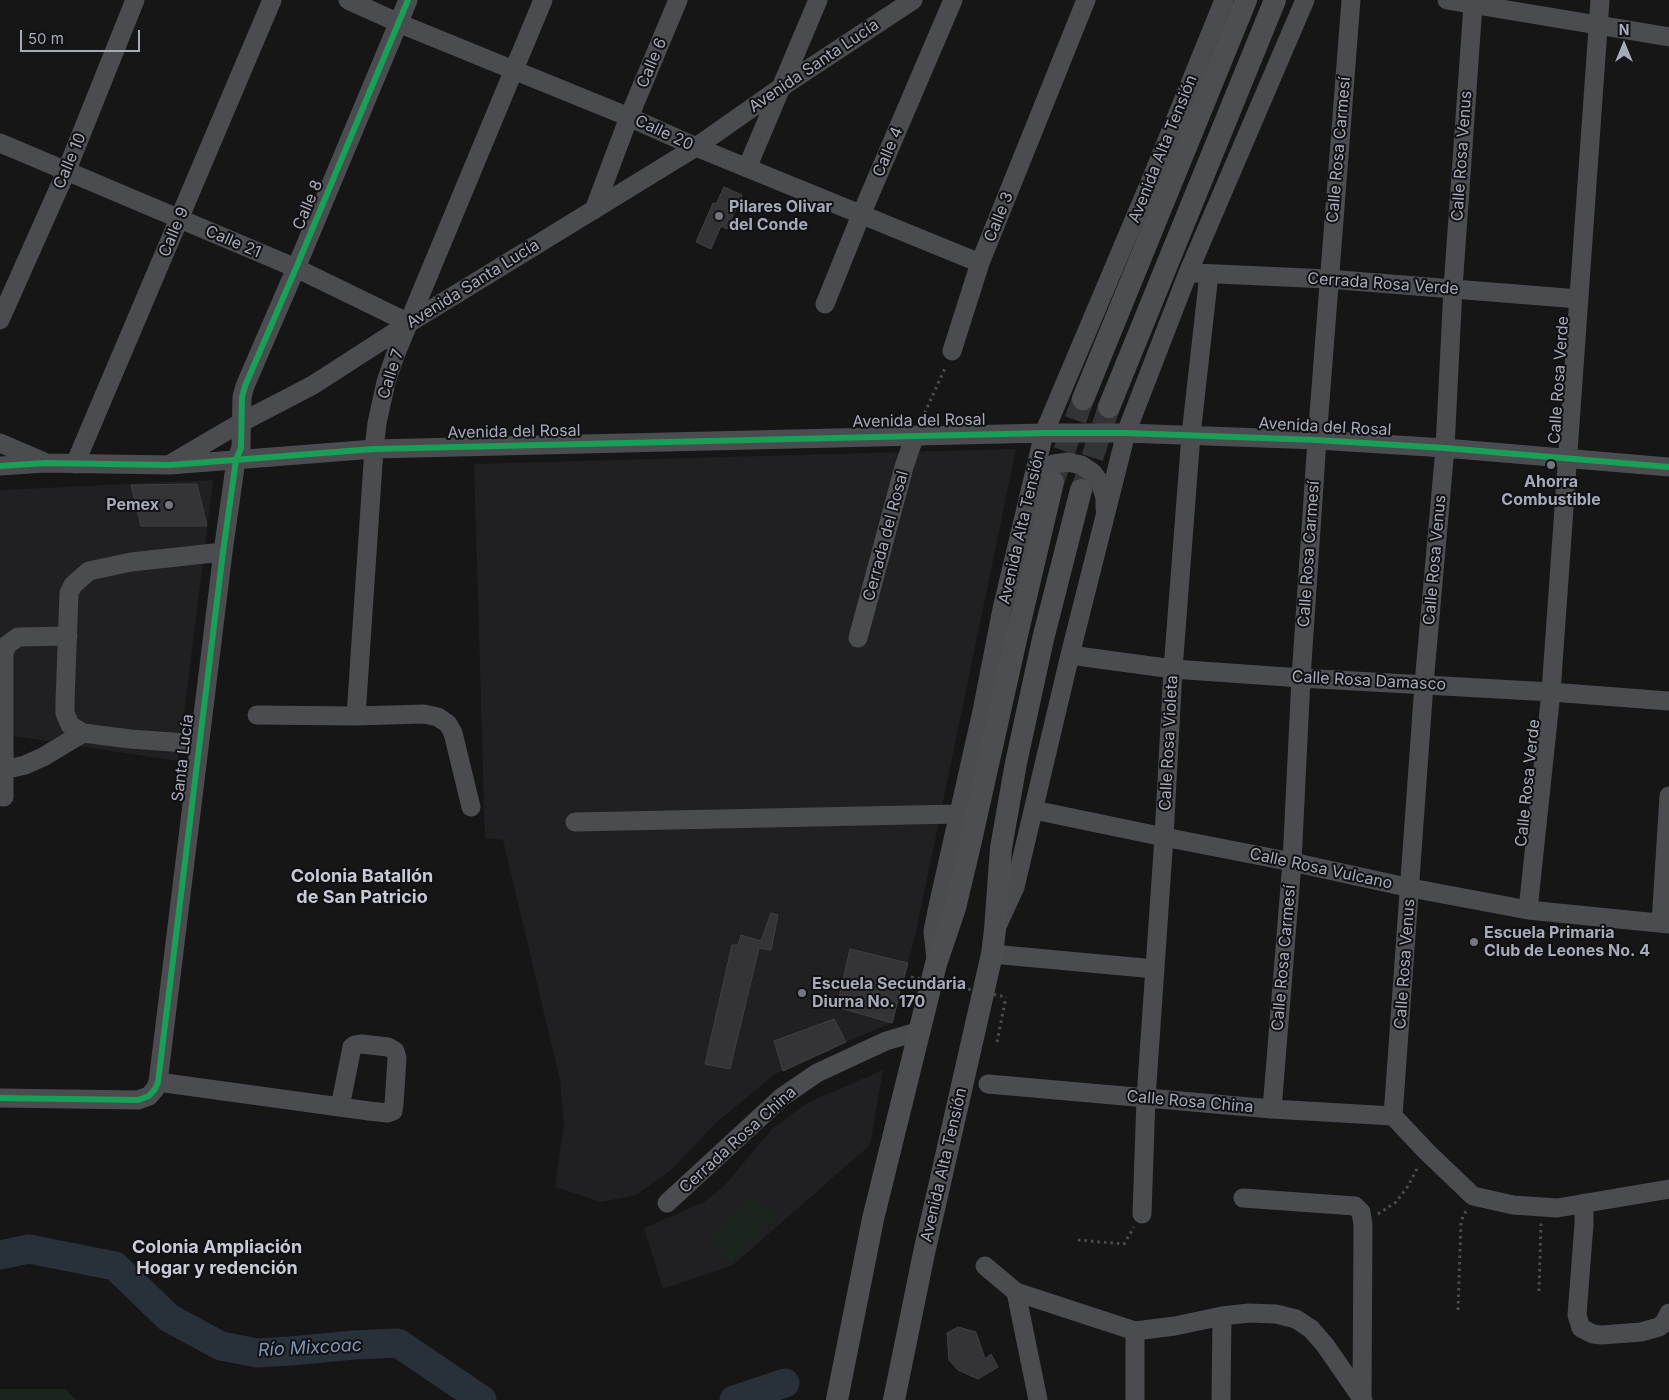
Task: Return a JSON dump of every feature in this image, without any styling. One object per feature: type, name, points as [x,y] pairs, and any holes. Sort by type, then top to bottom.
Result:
[{"type":"main road","name":"Avenida Alta Tensión","points":[[1083,399],[1246,0]]},
{"type":"main road","points":[[1109,407],[1275,0]]},
{"type":"main road","name":"Avenida Alta Tensión","points":[[837,1400],[873,1219],[936,964],[955,908],[968,854],[1017,635],[1044,480]]},
{"type":"main road","name":"Avenida Alta Tensión","points":[[894,1400],[924,1253],[992,954],[1001,848],[1016,763],[1043,639],[1081,490]]},
{"type":"street","name":"Calle 10","points":[[0,320],[66,172],[136,0]]},
{"type":"street","name":"Calle 9","points":[[75,464],[272,0]]},
{"type":"street","name":"Calle 20","points":[[348,0],[399,23],[629,117],[696,147],[980,263]]},
{"type":"street","name":"Calle 8","points":[[242,422],[242,397],[245,386],[408,0]]},
{"type":"street","name":"Calle 7","points":[[356,716],[374,449],[377,422],[386,382],[543,0]]},
{"type":"street","name":"Calle 6","points":[[594,210],[629,117],[678,0]]},
{"type":"street","points":[[747,168],[818,0]]},
{"type":"street","name":"Avenida Santa Lucía","points":[[170,465],[242,422],[313,385],[409,323],[696,147],[783,86],[913,0]]},
{"type":"street","name":"Calle 4","points":[[825,304],[953,0]]},
{"type":"street","name":"Calle 3","points":[[952,351],[980,263],[1086,0]]},
{"type":"street","name":"Avenida Alta Tensión","points":[[936,964],[933,931],[982,710],[1002,609],[1044,480],[1044,433],[1151,180],[1224,0]]},
{"type":"street","name":"Avenida Alta Tensión","points":[[995,930],[1015,887],[1105,511],[1126,434],[1188,273],[1305,0]]},
{"type":"street","name":"Calle Rosa Carmesí","points":[[1272,1109],[1292,862],[1301,678],[1328,279],[1351,0]]},
{"type":"street","points":[[1447,0],[1669,37]]},
{"type":"street","name":"Calle Rosa Verde","points":[[1528,910],[1551,692],[1600,0]]},
{"type":"street","name":"Calle Rosa Venus","points":[[1393,1116],[1411,888],[1424,684],[1445,448],[1453,288],[1473,5]]},
{"type":"street","name":"Calle 21","points":[[0,143],[296,268],[409,323]]},
{"type":"street","name":"Cerrada Rosa Verde","points":[[1188,273],[1328,279],[1579,299]]},
{"type":"street","name":"Calle Rosa Violeta","points":[[1142,1214],[1146,1098],[1164,837],[1173,669],[1191,435],[1209,274]]},
{"type":"street","name":"Santa Lucía","points":[[153,1089],[223,552],[236,460],[241,448],[242,422]]},
{"type":"street","name":"Avenida del Rosal","points":[[170,465],[374,449],[1044,433],[1191,435],[1317,440],[1669,466]]},
{"type":"street","name":"Cerrada del Rosal","points":[[858,638],[904,467],[915,435]]},
{"type":"street","points":[[0,443],[45,462]]},
{"type":"street","points":[[0,466],[45,462],[170,465]]},
{"type":"street","points":[[1044,480],[1041,470],[1054,464],[1068,462],[1081,466],[1093,473],[1101,484],[1105,498],[1105,511]]},
{"type":"street","points":[[198,744],[83,734],[70,725],[65,713],[69,593],[73,585],[89,570],[131,562],[223,552]]},
{"type":"street","points":[[4,797],[4,653],[7,645],[18,638],[68,636]]},
{"type":"street","name":"Calle Rosa Damasco","points":[[1070,655],[1173,669],[1669,701]]},
{"type":"street","points":[[257,715],[356,716],[424,714],[438,718],[448,724],[453,733],[471,807]]},
{"type":"street","points":[[4,770],[43,758],[83,734]]},
{"type":"street","points":[[1665,923],[1669,796]]},
{"type":"street","name":"Calle Rosa Vulcano","points":[[1034,810],[1411,888],[1528,910],[1665,923]]},
{"type":"street","points":[[574,822],[958,814]]},
{"type":"street","points":[[992,954],[1154,969]]},
{"type":"street","name":"Cerrada Rosa China","points":[[667,1203],[782,1097],[817,1073],[886,1041],[920,1031]]},
{"type":"street","name":"Calle Rosa China","points":[[988,1084],[1272,1109],[1393,1116]]},
{"type":"street","points":[[0,1098],[46,1097],[129,1100],[153,1089],[340,1107]]},
{"type":"street","points":[[1393,1116],[1426,1152],[1473,1196],[1513,1205],[1557,1208],[1669,1189]]},
{"type":"street","points":[[1243,1198],[1355,1206],[1361,1212],[1363,1225],[1363,1399]]},
{"type":"street","points":[[1584,1203],[1577,1315],[1581,1328],[1585,1332],[1602,1336],[1652,1330],[1664,1323],[1669,1313]]},
{"type":"street","points":[[985,1266],[1016,1292],[1134,1331],[1249,1313],[1276,1314],[1296,1319],[1311,1328],[1363,1399]]},
{"type":"street","points":[[1016,1292],[1038,1400]]},
{"type":"street","points":[[1221,1400],[1222,1316]]},
{"type":"street","points":[[1134,1331],[1135,1400]]},
{"type":"path","points":[[915,435],[952,351]]},
{"type":"path","points":[[911,977],[1006,997],[997,1042]]},
{"type":"path","points":[[1363,1225],[1396,1202],[1408,1186],[1426,1152]]},
{"type":"path","points":[[1458,1310],[1462,1221],[1473,1196]]},
{"type":"path","points":[[1539,1292],[1541,1207]]},
{"type":"path","points":[[1078,1240],[1124,1244],[1142,1214]]},
{"type":"shaded area","points":[[1016,449],[916,932],[892,1023],[775,1074],[716,1123],[671,1170],[636,1195],[601,1202],[555,1187],[564,1123],[560,1080],[503,840],[485,838],[474,464]]},
{"type":"shaded area","points":[[213,480],[178,761],[0,734],[0,490]]},
{"type":"shaded area","points":[[883,1070],[870,1145],[733,1265],[663,1289],[644,1228],[704,1202],[724,1186],[771,1130],[807,1103]]},
{"type":"shaded area","points":[[751,1197],[776,1216],[730,1262],[712,1238]]},
{"type":"shaded area","points":[[0,1389],[66,1389],[76,1400],[0,1400]]},
{"type":"building","name":"Pilares Olivar del Conde","points":[[724,187],[742,195],[727,229],[721,226],[711,249],[696,242],[713,203],[716,204]]},
{"type":"building","name":"Pemex","points":[[197,484],[207,526],[141,526],[131,485]]},
{"type":"building","points":[[771,913],[778,915],[771,950],[759,948],[730,1069],[705,1064],[732,945],[738,945],[741,935],[761,941]]},
{"type":"building","points":[[850,949],[908,963],[892,1023],[837,1007]]},
{"type":"building","points":[[834,1019],[846,1042],[783,1071],[774,1041]]},
{"type":"building","points":[[958,1327],[976,1332],[985,1359],[991,1354],[998,1367],[978,1379],[958,1370],[949,1360],[947,1333]]},
{"type":"waterway","name":"Río Mixcoac","points":[[0,1255],[29,1249],[115,1266],[169,1318],[221,1346],[257,1353],[398,1343],[482,1400]]},
{"type":"waterway","name":"Río Mixcoac","points":[[734,1400],[785,1383]]},
{"type":"tunnel","points":[[1053,482],[1083,399]]},
{"type":"tunnel","points":[[1082,489],[1109,407]]},
{"type":"cycle path","points":[[0,1098],[138,1100],[149,1096],[158,1082],[223,552],[236,460],[241,448],[242,397],[408,0]]},
{"type":"cycle path","points":[[0,466],[45,463],[170,465],[374,449],[1044,433],[1126,433],[1317,440],[1445,448],[1669,467]]},
{"type":"place","name":"Pilares Olivar del Conde","points":[[719,216]]},
{"type":"place","name":"Ahorra Combustible","points":[[1551,465]]},
{"type":"place","name":"Pemex","points":[[169,505]]},
{"type":"place","name":"Escuela Primaria Club de Leones No. 4","points":[[1474,942]]},
{"type":"place","name":"Escuela Secundaria Diurna No. 170","points":[[802,993]]},
{"type":"district","name":"Colonia Batallón de San Patricio","points":[[362,888]]},
{"type":"district","name":"Colonia Ampliación Hogar y redención","points":[[217,1258]]}]
